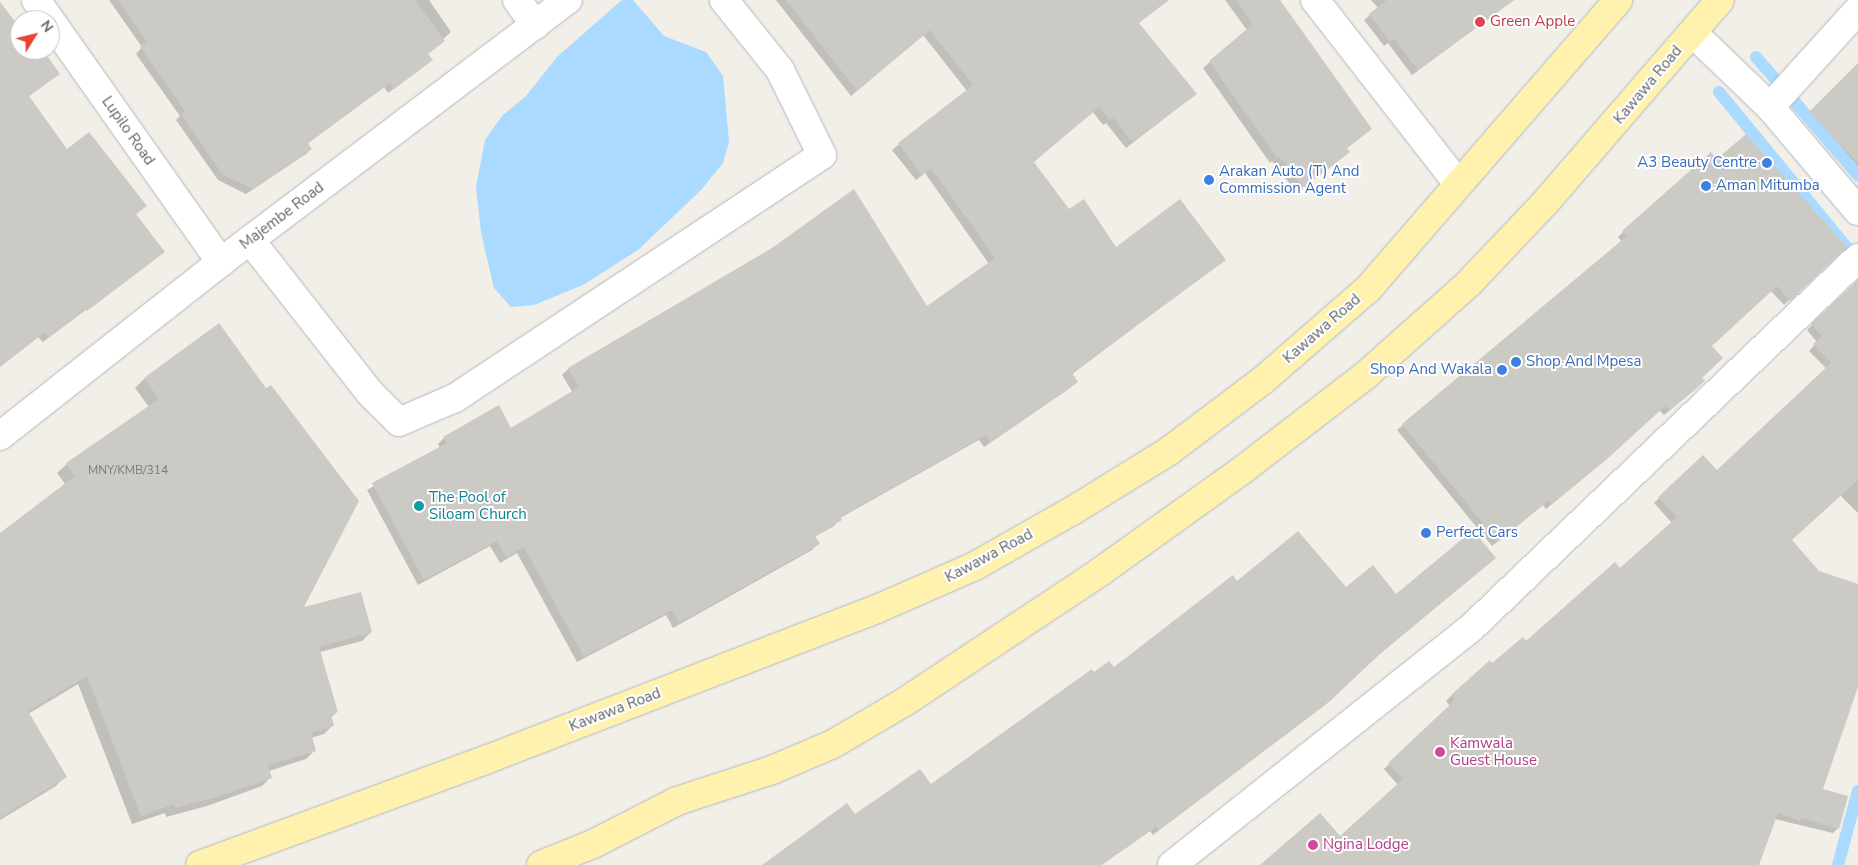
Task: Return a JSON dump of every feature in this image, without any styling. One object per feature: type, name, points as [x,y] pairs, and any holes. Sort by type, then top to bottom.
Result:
[{"type":"main road","name":"Kawawa Road","points":[[200,865],[806,637],[975,566],[1169,451],[1262,381],[1368,289],[1618,0]]},
{"type":"main road","name":"Kawawa Road","points":[[541,865],[593,844],[677,801],[772,770],[833,744],[903,703],[1084,583],[1245,468],[1368,374],[1469,283],[1544,204],[1720,0]]},
{"type":"street","name":"Lupilo Road","points":[[36,0],[221,262]]},
{"type":"street","points":[[517,0],[535,26]]},
{"type":"street","name":"Majembe Road","points":[[0,436],[221,262],[568,0]]},
{"type":"street","points":[[250,240],[369,392],[399,422],[455,398],[822,155],[780,70],[724,0]]},
{"type":"street","points":[[1315,0],[1458,184]]},
{"type":"street","points":[[1770,107],[1858,10]]},
{"type":"street","points":[[1692,33],[1770,107],[1858,211]]},
{"type":"street","points":[[1172,865],[1470,629],[1858,258]]},
{"type":"water","points":[[622,0],[633,0],[664,36],[706,52],[723,76],[729,142],[723,163],[701,190],[638,250],[583,285],[534,305],[511,307],[494,288],[481,233],[476,187],[485,140],[502,116],[525,97],[558,56]]},
{"type":"building","points":[[118,0],[415,0],[445,41],[428,54],[433,60],[394,89],[390,83],[308,143],[312,149],[253,189],[223,175],[181,114],[185,111],[140,47],[147,42]]},
{"type":"building","points":[[786,0],[1169,0],[1139,23],[1197,94],[1132,142],[1113,117],[1110,120],[1099,107],[1034,162],[1069,209],[1084,199],[1116,247],[1180,199],[1226,260],[1072,373],[1078,382],[990,442],[986,435],[840,517],[842,520],[815,536],[820,544],[679,623],[672,610],[584,657],[524,547],[506,557],[497,541],[424,580],[372,483],[447,443],[443,437],[499,405],[511,428],[579,387],[568,368],[772,248],[854,189],[927,306],[995,258],[931,168],[922,175],[898,143],[973,85],[930,30],[857,91]]},
{"type":"building","points":[[1236,0],[1280,0],[1372,129],[1347,148],[1350,152],[1303,188],[1279,156],[1277,158],[1209,61],[1253,24]]},
{"type":"building","points":[[1387,0],[1514,0],[1418,70],[1394,39],[1390,42],[1369,14]]},
{"type":"building","points":[[0,2],[10,15],[10,60],[50,60],[60,74],[29,96],[67,149],[89,132],[147,206],[136,214],[165,252],[87,311],[85,309],[49,337],[45,332],[0,367]]},
{"type":"building","points":[[1858,63],[1858,163],[1809,112]]},
{"type":"building","points":[[1746,134],[1847,247],[1790,301],[1777,286],[1712,346],[1723,358],[1702,378],[1705,381],[1670,410],[1665,406],[1606,460],[1552,504],[1549,500],[1498,542],[1402,424],[1627,236],[1622,231],[1711,152],[1717,159]]},
{"type":"building","points":[[1858,280],[1858,480],[1792,540],[1819,571],[1858,584],[1858,687],[1823,789],[1848,796],[1839,829],[1801,818],[1800,821],[1778,813],[1759,865],[1260,865],[1320,813],[1340,836],[1403,779],[1388,763],[1455,700],[1451,695],[1490,660],[1492,663],[1523,637],[1526,641],[1615,562],[1620,568],[1677,517],[1658,497],[1703,455],[1717,470],[1831,363],[1813,344],[1822,336],[1811,324]]},
{"type":"building","points":[[219,323],[266,388],[271,385],[359,501],[304,607],[361,592],[372,632],[319,647],[338,712],[331,714],[334,726],[311,733],[316,751],[268,765],[272,778],[217,797],[175,808],[174,804],[141,816],[87,676],[28,711],[67,777],[0,818],[0,533],[75,476],[66,463],[159,399],[144,378]]},
{"type":"building","points":[[1473,530],[1496,558],[1382,652],[1329,702],[1159,830],[1156,826],[1102,865],[762,865],[847,803],[855,814],[920,769],[931,784],[1092,669],[1094,672],[1109,661],[1114,667],[1233,575],[1237,581],[1298,531],[1346,587],[1373,565],[1396,594]]},
{"type":"waterway","points":[[1756,57],[1858,175]]},
{"type":"waterway","points":[[1719,92],[1847,248]]},
{"type":"waterway","points":[[1838,865],[1858,791]]},
{"type":"place","name":"Green Apple","points":[[1480,22]]},
{"type":"place","name":"A3 Beauty Centre","points":[[1767,163]]},
{"type":"place","name":"Arakan Auto (T) And Commission Agent","points":[[1209,180]]},
{"type":"place","name":"Aman Mitumba","points":[[1706,186]]},
{"type":"place","name":"Shop And Mpesa","points":[[1516,362]]},
{"type":"place","name":"Shop And Wakala","points":[[1502,370]]},
{"type":"place","name":"The Pool of Siloam Church","points":[[419,506]]},
{"type":"place","name":"Perfect Cars","points":[[1426,533]]},
{"type":"place","name":"Kamwala Guest House","points":[[1440,752]]},
{"type":"place","name":"Ngina Lodge","points":[[1313,845]]}]
